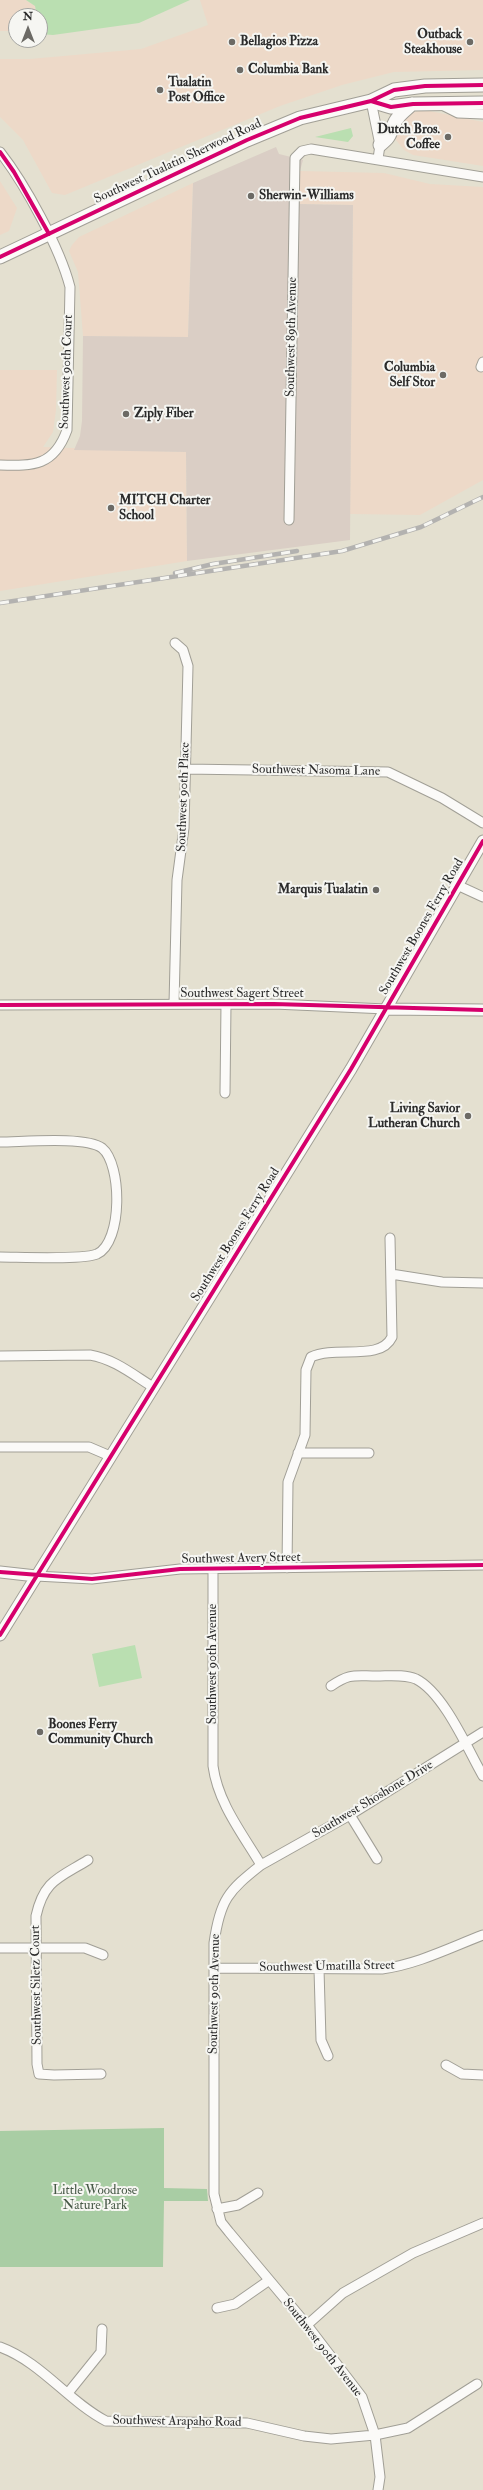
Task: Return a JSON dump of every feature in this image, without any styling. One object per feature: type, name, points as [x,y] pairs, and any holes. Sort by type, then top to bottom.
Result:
[{"type":"highway","name":"Southwest Tualatin Sherwood Road","points":[[0,257],[268,130],[329,110],[371,100],[394,90],[407,88],[483,85]]},
{"type":"highway","points":[[371,100],[391,107],[413,104],[483,103]]},
{"type":"highway","points":[[380,145],[391,136],[394,124],[399,115],[413,104]]},
{"type":"main road","name":"Southwest Boones Ferry Road","points":[[0,1635],[386,1009],[483,841]]},
{"type":"main road","name":"Southwest Sagert Street","points":[[386,1009],[483,1010]]},
{"type":"main road","name":"Southwest Avery Street","points":[[0,1572],[36,1576]]},
{"type":"street","points":[[371,100],[380,145],[378,159],[483,177]]},
{"type":"street","points":[[439,103],[458,113],[483,114]]},
{"type":"street","name":"Southwest 89th Avenue","points":[[290,520],[294,163],[298,155],[306,149],[378,159]]},
{"type":"street","points":[[0,152],[14,172],[49,234]]},
{"type":"street","name":"Southwest 90th Court","points":[[0,465],[25,465],[43,462],[56,452],[67,430],[70,287],[67,273],[49,234]]},
{"type":"street","name":"Southwest 90th Place","points":[[174,1004],[177,880],[184,828],[188,666],[183,650],[175,643]]},
{"type":"street","name":"Southwest Nasoma Lane","points":[[185,769],[388,772],[442,798],[483,823]]},
{"type":"street","points":[[457,885],[483,897]]},
{"type":"street","name":"Southwest Sagert Street","points":[[225,1093],[226,1004]]},
{"type":"street","name":"Southwest Sagert Street","points":[[0,1005],[226,1004],[321,1005],[386,1009]]},
{"type":"street","points":[[0,1142],[86,1141],[102,1148],[110,1158],[115,1173],[115,1229],[109,1243],[98,1254],[83,1256],[0,1257]]},
{"type":"street","points":[[287,1568],[286,1493],[290,1471],[305,1435],[306,1370],[311,1357],[322,1352],[378,1351],[388,1345],[392,1337],[392,1274],[390,1238]]},
{"type":"street","points":[[392,1274],[442,1282],[483,1284]]},
{"type":"street","points":[[0,1356],[90,1355],[103,1357],[113,1361],[153,1387]]},
{"type":"street","points":[[0,1447],[89,1447],[110,1456]]},
{"type":"street","points":[[298,1454],[369,1453]]},
{"type":"street","name":"Southwest Avery Street","points":[[36,1576],[92,1579],[165,1570],[483,1565]]},
{"type":"street","name":"Southwest 90th Avenue","points":[[213,1569],[213,1766],[216,1784],[222,1801],[261,1864],[234,1886],[224,1901],[217,1919],[214,1968],[214,2194],[221,2222],[268,2281],[307,2325],[362,2397],[375,2435],[380,2477],[378,2490]]},
{"type":"street","points":[[331,1686],[346,1676],[403,1676],[416,1679],[430,1689],[440,1702],[483,1776]]},
{"type":"street","name":"Southwest Shoshone Drive","points":[[261,1864],[350,1815],[483,1732]]},
{"type":"street","points":[[350,1815],[376,1859]]},
{"type":"street","name":"Southwest Siletz Court","points":[[88,1860],[58,1878],[43,1892],[36,1916],[39,2074],[101,2074]]},
{"type":"street","name":"Southwest Umatilla Street","points":[[214,1968],[382,1969],[403,1966],[483,1935]]},
{"type":"street","points":[[0,1948],[36,1946],[85,1948],[103,1954]]},
{"type":"street","points":[[319,1969],[321,2040],[328,2056]]},
{"type":"street","points":[[446,2066],[462,2074],[483,2075]]},
{"type":"street","points":[[217,2209],[238,2205],[258,2193]]},
{"type":"street","points":[[307,2325],[343,2292],[413,2253],[483,2223]]},
{"type":"street","points":[[218,2308],[235,2304],[268,2281]]},
{"type":"street","points":[[68,2393],[101,2352],[102,2329]]},
{"type":"street","name":"Southwest Arapaho Road","points":[[0,2347],[23,2359],[68,2393],[88,2412],[106,2421],[247,2423],[304,2436],[331,2438],[375,2435],[408,2428],[477,2384]]},
{"type":"shaded area","points":[[0,0],[26,0],[35,6],[35,8],[8,8],[8,31],[0,31]]},
{"type":"shaded area","points":[[200,0],[483,0],[483,70],[394,72],[342,85],[280,106],[65,195],[52,193],[23,140],[0,117],[0,59],[30,59],[141,49],[208,25]]},
{"type":"shaded area","points":[[425,110],[483,122],[483,166],[413,155],[404,150],[396,140],[396,130],[404,118],[413,112]]},
{"type":"shaded area","points":[[276,147],[279,154],[303,160],[300,171],[300,204],[353,205],[350,540],[187,561],[186,452],[74,450],[80,436],[82,421],[83,336],[188,337],[193,183]]},
{"type":"shaded area","points":[[300,171],[384,173],[430,184],[483,187],[483,480],[420,515],[350,514],[353,205],[299,204]]},
{"type":"shaded area","points":[[0,181],[17,208],[9,231],[0,235]]},
{"type":"shaded area","points":[[193,183],[188,338],[83,336],[78,272],[69,251],[72,245],[79,237]]},
{"type":"shaded area","points":[[0,370],[57,370],[56,410],[53,432],[43,447],[186,452],[187,561],[0,591]]},
{"type":"green space","points":[[26,0],[190,0],[139,23],[53,35],[48,35],[48,8],[35,8],[35,6]]},
{"type":"green space","points":[[351,128],[353,136],[348,142],[315,137]]},
{"type":"green space","points":[[135,1645],[142,1678],[99,1687],[92,1654]]},
{"type":"green space","name":"Little Woodrose Nature Park","points":[[164,2128],[164,2188],[207,2189],[208,2201],[164,2201],[163,2267],[0,2267],[0,2131]]},
{"type":"railway","points":[[0,603],[342,551],[421,527],[483,497]]},
{"type":"railway","points":[[175,573],[213,564],[297,551]]},
{"type":"cycle path","points":[[0,257],[247,140],[300,118],[371,101],[394,90],[425,86],[483,85]]},
{"type":"cycle path","points":[[371,101],[391,107],[413,104],[483,103]]},
{"type":"cycle path","points":[[0,152],[14,172],[49,234]]},
{"type":"cycle path","points":[[0,1635],[351,1069],[483,841]]},
{"type":"cycle path","points":[[0,1005],[274,1004],[483,1010]]},
{"type":"cycle path","points":[[0,1572],[92,1579],[180,1569],[483,1565]]},
{"type":"place","name":"Bellagios Pizza","points":[[232,42]]},
{"type":"place","name":"Outback Steakhouse","points":[[470,42]]},
{"type":"place","name":"Columbia Bank","points":[[240,70]]},
{"type":"place","name":"Tualatin Post Office","points":[[160,90]]},
{"type":"place","name":"Dutch Bros. Coffee","points":[[448,137]]},
{"type":"place","name":"Sherwin-Williams","points":[[251,196]]},
{"type":"place","name":"Columbia Self Stor","points":[[443,375]]},
{"type":"place","name":"Ziply Fiber","points":[[126,414]]},
{"type":"place","name":"MITCH Charter School","points":[[111,508]]},
{"type":"place","name":"Marquis Tualatin","points":[[376,890]]},
{"type":"place","name":"Living Savior Lutheran Church","points":[[468,1116]]},
{"type":"place","name":"Boones Ferry Community Church","points":[[40,1732]]}]
